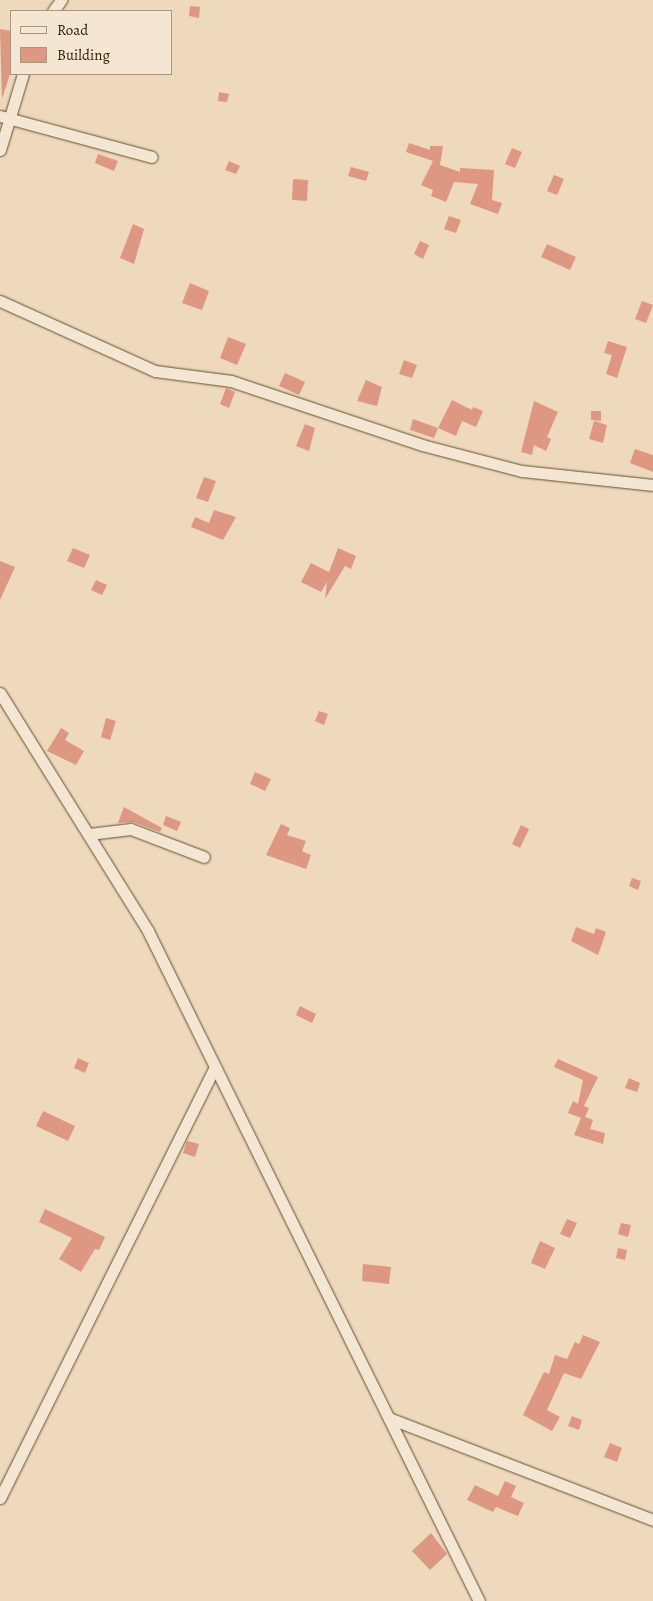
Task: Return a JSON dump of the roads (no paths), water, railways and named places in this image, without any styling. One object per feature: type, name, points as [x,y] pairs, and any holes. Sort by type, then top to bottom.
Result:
[{"type":"street","points":[[54,10],[62,0]]},
{"type":"street","points":[[0,150],[4,117],[23,75]]},
{"type":"street","points":[[4,117],[152,157]]},
{"type":"street","points":[[0,301],[155,371],[231,381],[422,445],[522,471],[653,485]]},
{"type":"street","points":[[0,693],[148,931],[479,1601]]},
{"type":"street","points":[[89,834],[131,829],[204,857]]},
{"type":"street","points":[[0,1498],[215,1067]]},
{"type":"street","points":[[389,1418],[653,1520]]}]
